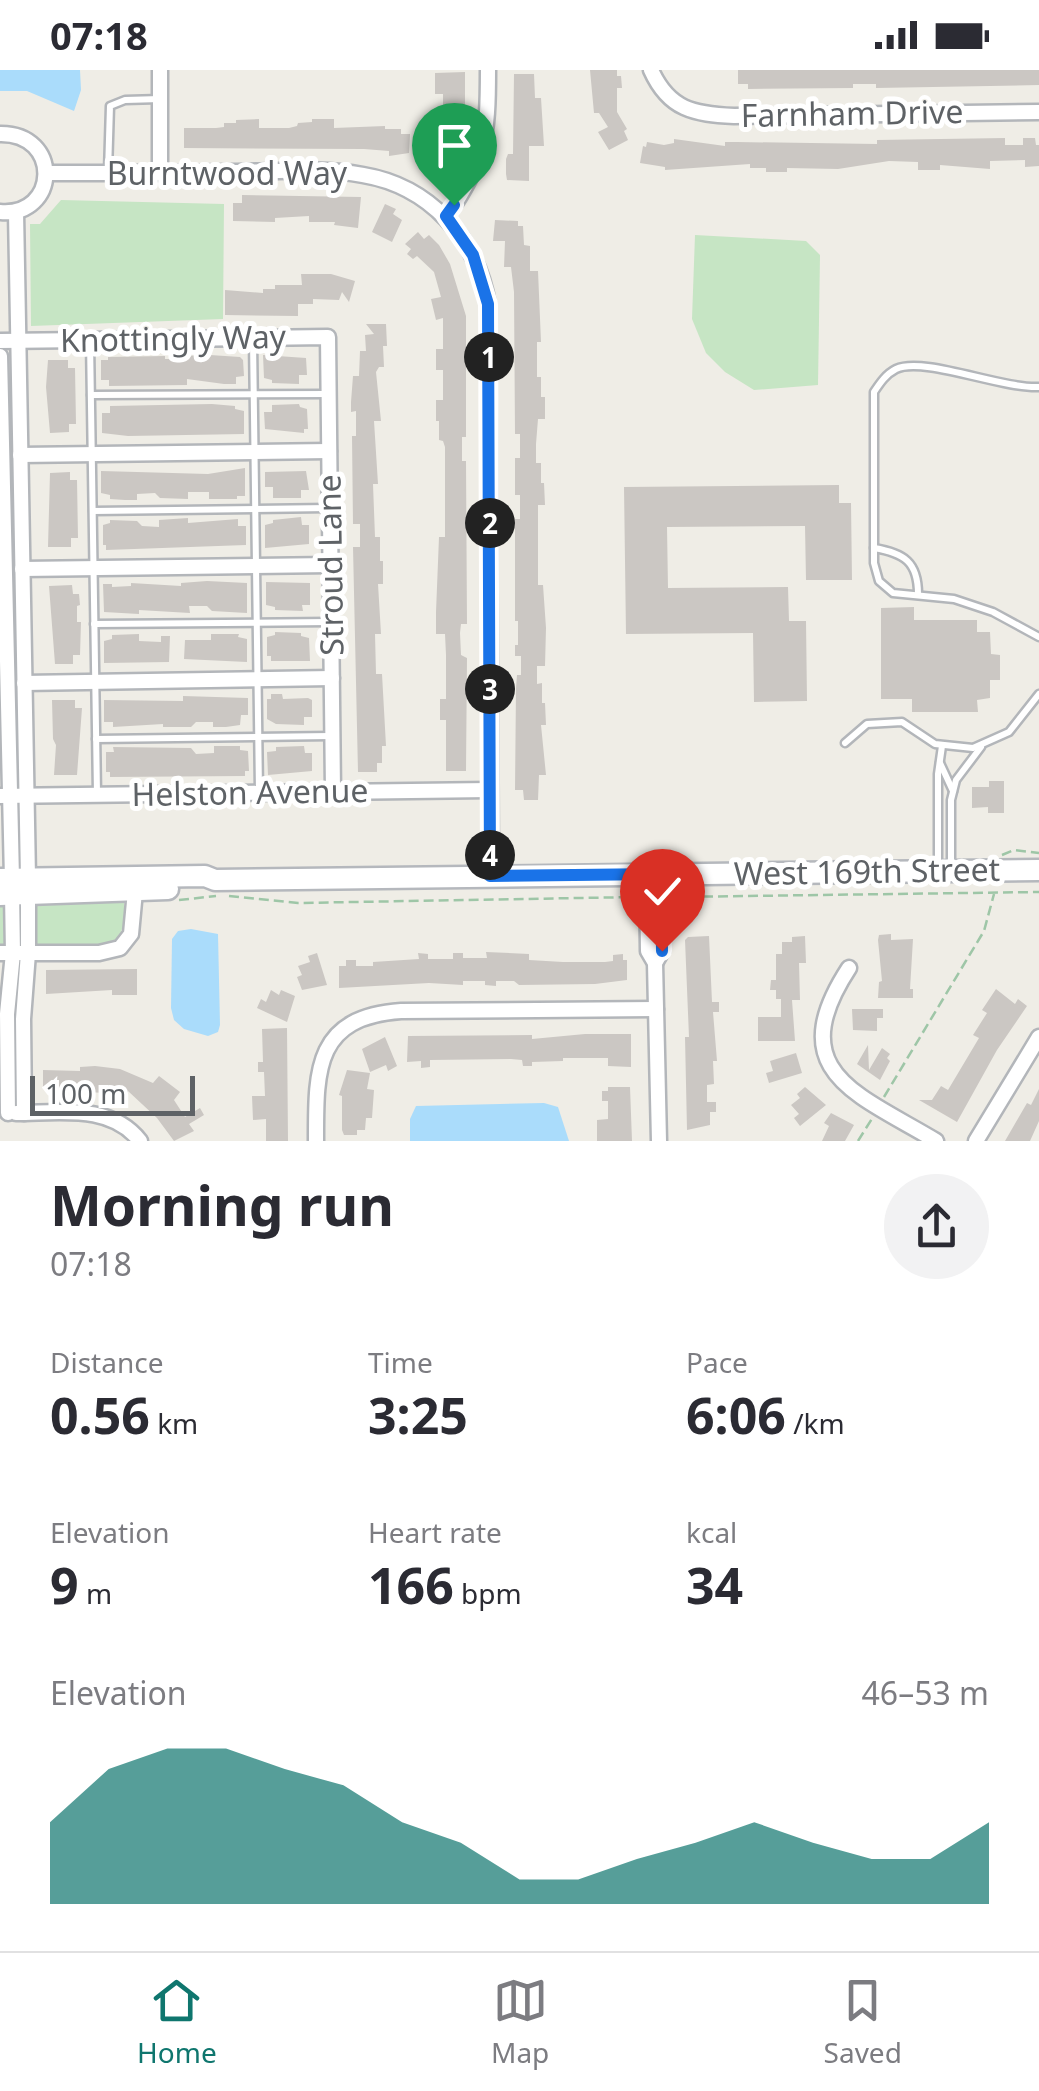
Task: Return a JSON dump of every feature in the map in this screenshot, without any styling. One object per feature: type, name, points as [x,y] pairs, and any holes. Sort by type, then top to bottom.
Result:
[{"type":"street","points":[[160,70],[160,173]]},
{"type":"street","points":[[446,216],[465,190],[484,145],[488,70]]},
{"type":"street","name":"Farnham Drive","points":[[651,70],[670,98],[697,114],[1039,112]]},
{"type":"street","points":[[0,134],[23,137],[32,144],[40,152],[46,174],[38,198],[8,212],[18,341],[24,683],[12,796]]},
{"type":"street","name":"Burntwood Way","points":[[46,174],[361,174],[411,191],[446,216],[473,255],[488,304],[490,876]]},
{"type":"street","name":"Knottingly Way","points":[[0,341],[328,338]]},
{"type":"street","name":"Stroud Lane","points":[[328,338],[333,792]]},
{"type":"street","points":[[0,356],[4,683],[12,796],[14,953],[7,1014],[11,1113],[93,1113],[114,1119],[140,1141]]},
{"type":"street","points":[[20,455],[330,451]]},
{"type":"street","points":[[22,569],[331,565]]},
{"type":"street","points":[[24,683],[332,678]]},
{"type":"street","name":"Helston Avenue","points":[[12,796],[490,790]]},
{"type":"street","name":"West 169th Street","points":[[13,886],[205,876],[215,880],[1039,870]]},
{"type":"street","points":[[654,874],[648,951],[654,963],[660,1141]]},
{"type":"street","name":"West 169th Street","points":[[13,886],[134,891],[206,886],[215,880]]},
{"type":"street","points":[[14,953],[98,953],[120,948],[130,934],[134,891]]},
{"type":"street","points":[[848,968],[829,998],[822,1036],[824,1054],[844,1086],[936,1141]]},
{"type":"street","points":[[316,1141],[316,1078],[321,1058],[350,1023],[382,1012],[656,1008]]},
{"type":"street","points":[[976,1141],[1039,1037]]},
{"type":"lane","points":[[108,173],[110,106],[125,100],[160,99]]},
{"type":"lane","points":[[253,338],[259,793]]},
{"type":"lane","points":[[90,340],[97,795]]},
{"type":"lane","points":[[1039,387],[1019,388],[918,366],[898,368],[874,392],[874,548],[879,580],[893,593],[954,599],[993,612],[1039,638]]},
{"type":"lane","points":[[91,395],[329,394]]},
{"type":"lane","points":[[1,455],[20,455]]},
{"type":"lane","points":[[93,511],[330,508]]},
{"type":"lane","points":[[874,548],[892,551],[909,562],[918,575],[918,594]]},
{"type":"lane","points":[[5,570],[22,569]]},
{"type":"lane","points":[[94,624],[331,622]]},
{"type":"lane","points":[[4,683],[24,683]]},
{"type":"lane","points":[[945,871],[953,791],[965,764],[983,745],[1008,732],[1039,694]]},
{"type":"lane","points":[[845,743],[872,722],[902,722],[942,746],[983,745]]},
{"type":"lane","points":[[96,738],[332,736]]},
{"type":"lane","points":[[942,746],[945,871]]},
{"type":"lane","points":[[940,762],[953,791]]},
{"type":"path","points":[[670,897],[1039,892]]},
{"type":"path","points":[[858,1141],[984,930],[994,893]]},
{"type":"path","points":[[168,900],[245,896],[298,904],[638,897]]},
{"type":"green space","points":[[61,200],[224,204],[223,319],[31,326],[30,224],[40,224]]},
{"type":"green space","points":[[695,235],[806,241],[820,255],[818,385],[754,390],[725,372],[706,353],[692,319]]},
{"type":"green space","points":[[0,899],[124,899],[124,924],[118,939],[91,947],[0,948]]},
{"type":"water","points":[[0,70],[80,70],[81,90],[74,111],[27,91],[0,91]]},
{"type":"water","points":[[178,931],[218,934],[220,1025],[218,1032],[208,1036],[184,1029],[174,1020],[171,1008],[172,939]]},
{"type":"water","points":[[544,1103],[558,1107],[569,1141],[410,1141],[410,1119],[416,1106]]},
{"type":"building","points":[[590,70],[617,70],[617,76],[621,76],[617,112],[627,129],[624,131],[628,140],[609,150],[598,132],[608,127],[599,113],[594,113]]},
{"type":"building","points":[[738,70],[1039,70],[1039,85],[876,88],[876,84],[853,84],[853,88],[748,89],[748,84],[738,84]]},
{"type":"building","points":[[465,72],[460,145],[451,145],[448,173],[429,173],[430,123],[443,123],[443,94],[435,94],[435,73]]},
{"type":"building","points":[[514,74],[534,74],[535,98],[541,98],[544,146],[529,146],[529,181],[507,180],[506,174],[506,159],[513,154]]},
{"type":"building","points":[[259,119],[259,128],[289,128],[312,119],[334,119],[334,128],[401,129],[401,134],[410,134],[409,153],[389,156],[389,151],[364,149],[184,148],[184,128],[216,128],[236,120]]},
{"type":"building","points":[[1005,138],[1005,145],[1023,145],[1023,138],[1035,138],[1039,166],[1025,167],[1025,160],[990,161],[990,169],[940,165],[940,170],[918,170],[918,162],[889,161],[838,169],[787,168],[787,172],[766,172],[766,168],[750,168],[750,164],[665,170],[640,163],[647,142],[664,145],[674,143],[674,139],[725,146],[725,142],[877,144],[877,140]]},
{"type":"building","points":[[242,195],[361,197],[358,228],[334,225],[335,222],[309,222],[309,216],[275,218],[275,222],[233,221],[233,203],[242,203]]},
{"type":"building","points":[[385,204],[396,209],[393,214],[402,220],[392,242],[372,232]]},
{"type":"building","points":[[495,220],[518,221],[518,226],[523,226],[524,245],[530,246],[530,271],[538,271],[541,342],[537,342],[537,377],[541,377],[541,397],[545,397],[545,419],[538,419],[536,463],[541,463],[545,505],[538,505],[538,585],[543,585],[546,628],[545,666],[537,666],[537,684],[542,683],[545,703],[546,725],[541,725],[546,775],[539,775],[538,800],[524,800],[523,790],[515,790],[516,688],[521,656],[515,656],[515,519],[520,519],[520,495],[515,495],[515,458],[520,458],[520,434],[515,434],[514,292],[511,267],[504,267],[505,241],[493,241]]},
{"type":"building","points":[[418,232],[424,239],[429,235],[439,245],[450,264],[466,316],[466,437],[462,437],[462,461],[466,461],[467,624],[461,624],[460,633],[461,655],[467,658],[466,771],[446,771],[446,720],[440,720],[440,699],[446,699],[446,655],[445,634],[436,634],[436,612],[439,537],[445,537],[445,447],[439,440],[436,421],[436,400],[443,400],[443,370],[436,370],[436,349],[443,349],[443,318],[436,320],[431,299],[441,297],[434,272],[417,256],[413,259],[407,254],[411,249],[405,244]]},
{"type":"building","points":[[301,274],[331,274],[355,281],[349,302],[342,292],[339,300],[313,299],[313,304],[298,304],[298,316],[225,315],[225,290],[263,293],[263,289],[275,289],[275,285],[302,285]]},
{"type":"building","points":[[366,324],[386,324],[387,346],[383,346],[384,367],[376,372],[381,421],[374,421],[378,484],[373,484],[375,537],[380,537],[383,561],[383,584],[378,584],[381,634],[375,634],[376,674],[382,674],[386,746],[382,746],[382,763],[377,763],[377,772],[358,772],[353,547],[360,547],[360,524],[353,524],[352,436],[356,436],[356,411],[351,412],[351,402],[353,376],[359,376],[360,351],[366,351],[365,335],[374,334]]},
{"type":"building","points":[[210,355],[240,357],[244,376],[236,377],[236,384],[187,379],[187,385],[109,386],[109,380],[101,380],[101,360],[108,357],[182,359]]},
{"type":"building","points":[[263,355],[306,358],[307,375],[299,375],[299,384],[272,383],[264,378]]},
{"type":"building","points":[[48,360],[68,360],[68,368],[75,368],[76,424],[69,424],[69,432],[50,433]]},
{"type":"building","points":[[212,404],[244,411],[244,434],[102,433],[102,413],[110,413],[110,406]]},
{"type":"building","points":[[299,404],[307,409],[308,429],[304,433],[265,429],[264,412],[272,412],[272,405]]},
{"type":"building","points":[[245,468],[245,496],[237,499],[209,499],[209,492],[188,492],[188,499],[160,498],[155,493],[137,494],[137,500],[125,500],[110,499],[110,495],[101,493],[101,471],[208,474]]},
{"type":"building","points":[[306,471],[309,490],[301,490],[301,498],[273,498],[273,487],[265,487],[265,472]]},
{"type":"building","points":[[70,472],[70,480],[77,480],[78,538],[71,538],[71,547],[48,547],[50,473]]},
{"type":"building","points":[[839,485],[839,503],[851,503],[852,580],[806,580],[805,526],[667,527],[668,588],[788,587],[789,621],[806,621],[807,701],[754,702],[753,633],[626,634],[624,487]]},
{"type":"building","points":[[301,517],[302,525],[309,525],[309,544],[265,548],[265,525],[273,520]]},
{"type":"building","points":[[188,518],[188,523],[238,519],[238,526],[246,526],[246,545],[106,550],[103,545],[103,525],[110,520],[159,527],[159,520]]},
{"type":"building","points":[[207,581],[247,583],[247,613],[212,611],[207,606],[189,606],[190,613],[104,612],[103,584],[181,586]]},
{"type":"building","points":[[266,582],[310,583],[310,605],[302,605],[303,611],[275,610],[266,605]]},
{"type":"building","points":[[72,585],[73,594],[79,594],[80,655],[73,655],[73,664],[55,664],[49,586]]},
{"type":"building","points":[[914,607],[914,620],[977,620],[977,632],[990,632],[991,654],[1000,655],[1000,680],[990,680],[990,698],[977,700],[978,712],[912,712],[912,699],[881,699],[881,608]]},
{"type":"building","points":[[275,632],[301,633],[309,638],[310,661],[271,661],[271,656],[267,656],[267,637]]},
{"type":"building","points":[[139,634],[139,641],[161,642],[161,636],[170,636],[169,662],[104,663],[104,641],[112,639],[112,635]]},
{"type":"building","points":[[211,634],[239,634],[238,637],[247,639],[247,662],[184,659],[185,640],[211,640]]},
{"type":"building","points":[[271,694],[282,694],[283,699],[312,700],[312,717],[304,717],[304,725],[276,724],[267,719],[267,699],[271,699]]},
{"type":"building","points":[[183,696],[248,698],[248,715],[241,715],[240,725],[226,727],[196,722],[191,727],[113,727],[113,722],[104,722],[104,700],[183,701]]},
{"type":"building","points":[[52,700],[75,700],[75,708],[82,708],[77,775],[54,775]]},
{"type":"building","points":[[214,746],[240,746],[240,750],[248,751],[249,771],[245,771],[245,776],[110,777],[110,772],[106,772],[106,752],[114,752],[113,747],[191,748],[196,754],[214,753]]},
{"type":"building","points":[[304,746],[305,753],[312,753],[312,771],[268,775],[267,752],[276,751],[276,747]]},
{"type":"building","points":[[989,781],[1004,781],[1004,813],[988,813],[988,807],[972,808],[972,787],[989,787]]},
{"type":"building","points":[[891,934],[891,940],[913,939],[913,998],[878,998],[882,981],[879,935]]},
{"type":"building","points":[[709,936],[712,1002],[719,1002],[719,1012],[713,1012],[717,1061],[713,1061],[714,1084],[707,1085],[707,1102],[716,1102],[716,1112],[710,1112],[710,1125],[687,1130],[685,940]]},
{"type":"building","points":[[805,936],[806,963],[799,963],[800,1000],[792,1000],[795,1041],[758,1041],[758,1017],[781,1017],[781,999],[776,999],[776,990],[770,990],[771,980],[776,980],[776,954],[782,954],[782,942]]},
{"type":"building","points":[[486,952],[529,954],[529,960],[563,962],[613,961],[613,955],[623,954],[623,960],[627,960],[627,980],[519,985],[514,981],[496,981],[496,986],[485,985],[485,981],[463,981],[463,985],[339,988],[339,966],[346,966],[346,960],[356,960],[356,966],[373,966],[373,962],[419,959],[418,953],[428,954],[428,959],[453,959],[453,953],[463,953],[463,958],[487,958]]},
{"type":"building","points":[[317,953],[327,985],[302,990],[298,966],[310,962],[308,956]]},
{"type":"building","points":[[137,969],[137,995],[112,995],[112,990],[46,994],[46,970]]},
{"type":"building","points":[[996,989],[1015,1004],[1018,999],[1027,1006],[957,1122],[919,1100],[932,1100],[941,1086],[948,1090],[979,1038],[973,1035],[987,1013],[982,1010]]},
{"type":"building","points":[[271,990],[295,996],[287,1022],[257,1008],[261,999],[266,1002]]},
{"type":"building","points":[[852,1009],[883,1009],[883,1018],[877,1018],[877,1031],[853,1030]]},
{"type":"building","points":[[287,1028],[288,1141],[266,1141],[266,1119],[253,1120],[252,1096],[265,1096],[264,1072],[258,1072],[258,1062],[263,1062],[262,1029]]},
{"type":"building","points":[[631,1034],[631,1067],[608,1066],[608,1058],[563,1058],[532,1062],[532,1066],[511,1059],[430,1060],[430,1067],[421,1068],[421,1061],[407,1062],[408,1036],[532,1035],[532,1039]]},
{"type":"building","points":[[385,1037],[397,1066],[388,1071],[386,1065],[370,1072],[362,1049]]},
{"type":"building","points":[[868,1045],[869,1070],[882,1048],[890,1054],[880,1080],[857,1064]]},
{"type":"building","points":[[796,1053],[802,1073],[769,1083],[766,1073],[773,1071],[770,1061]]},
{"type":"building","points":[[80,1067],[120,1069],[153,1083],[159,1076],[180,1092],[174,1100],[185,1117],[200,1108],[204,1115],[189,1124],[194,1131],[174,1141],[157,1118],[128,1091],[125,1096],[104,1088],[104,1093],[43,1089],[43,1070],[80,1071]]},
{"type":"building","points":[[347,1070],[370,1073],[367,1089],[374,1090],[372,1118],[366,1118],[365,1130],[357,1130],[357,1135],[344,1135],[342,1130],[339,1095]]},
{"type":"building","points":[[608,1087],[630,1087],[632,1141],[597,1141],[597,1120],[608,1119],[608,1101],[602,1101],[602,1091],[608,1091]]},
{"type":"building","points":[[805,1087],[826,1105],[800,1126],[794,1118],[799,1114],[791,1105]]},
{"type":"building","points":[[1039,1089],[1039,1121],[1030,1141],[1005,1141],[1027,1103],[1031,1105]]},
{"type":"building","points":[[831,1113],[854,1125],[845,1141],[822,1141],[829,1126],[824,1123]]},
{"type":"route","points":[[454,205],[446,216],[473,255],[488,304],[490,876],[661,874],[662,951]]}]
